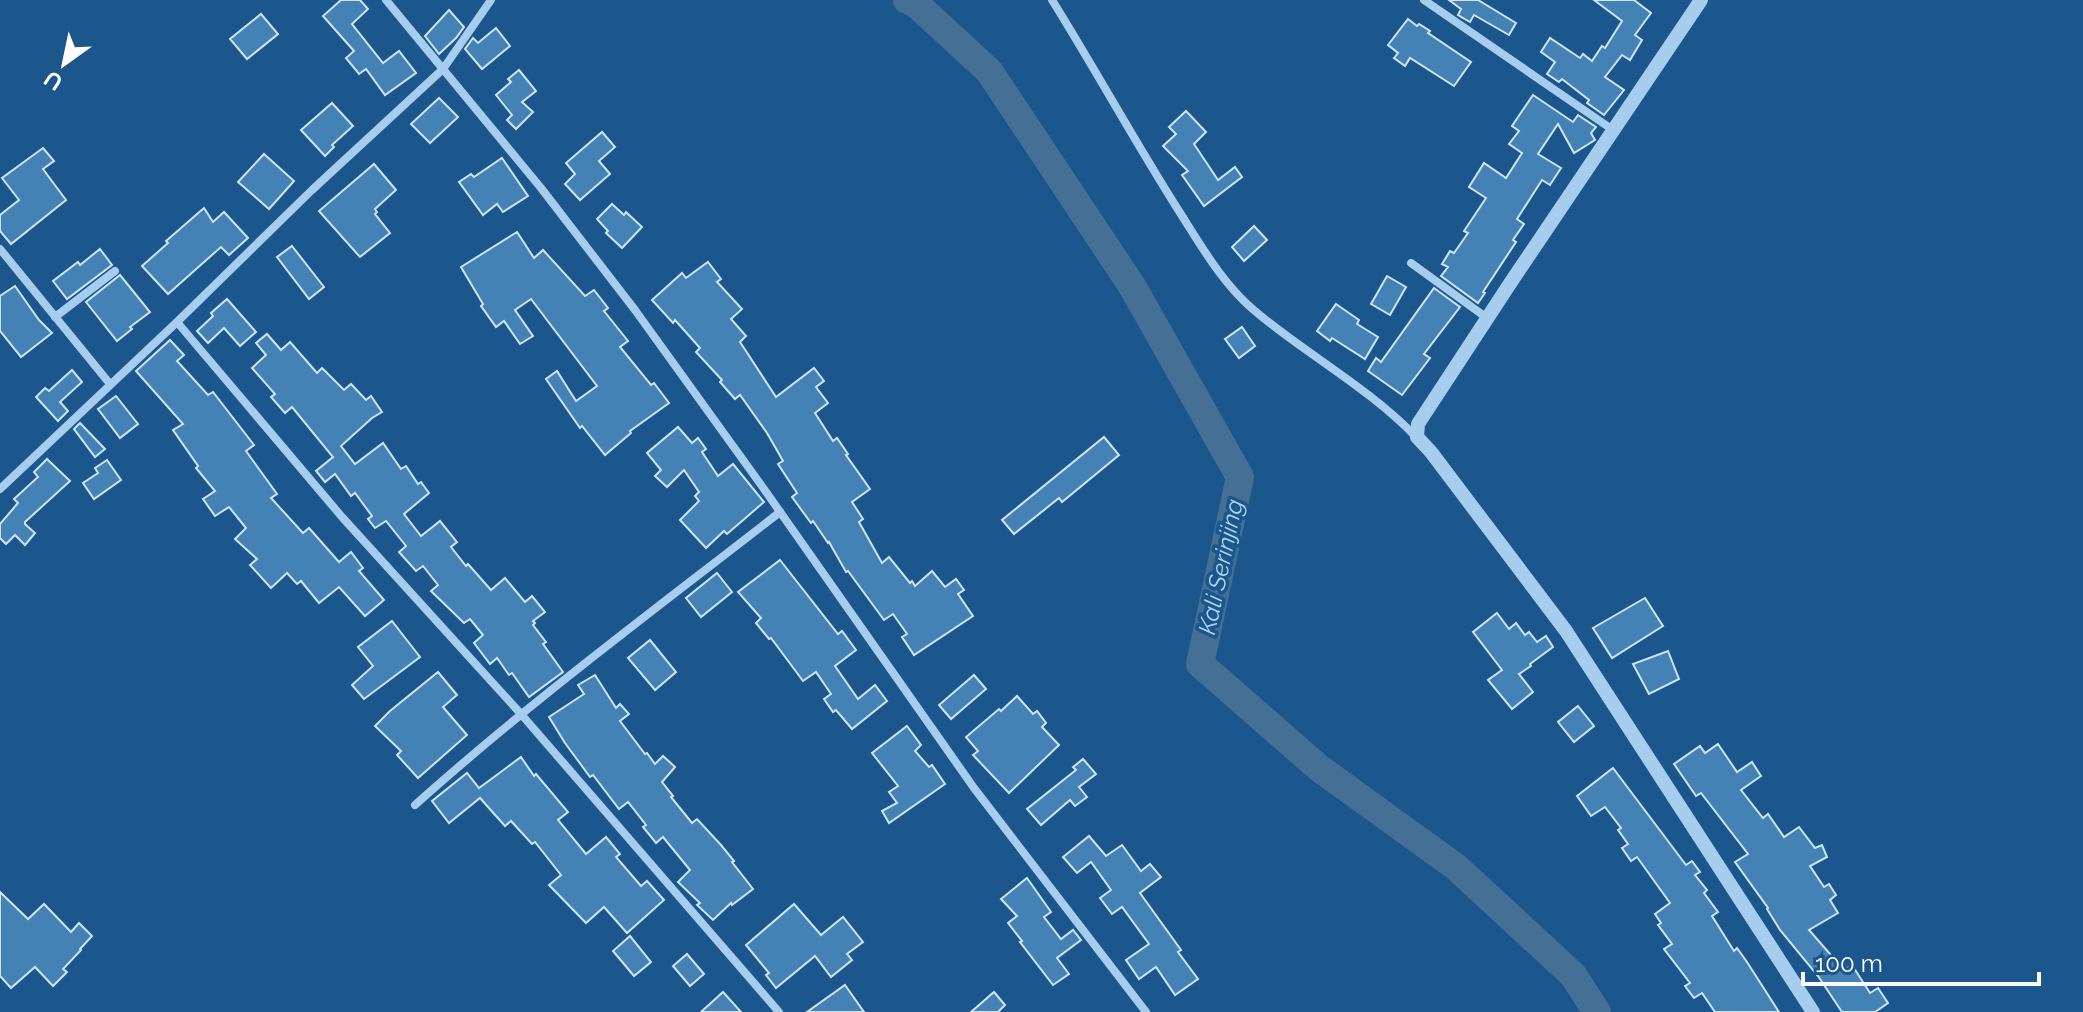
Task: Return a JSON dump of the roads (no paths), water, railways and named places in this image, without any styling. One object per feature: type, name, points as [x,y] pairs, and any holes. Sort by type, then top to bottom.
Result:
[{"type":"street","points":[[386,0],[541,188],[635,310],[974,788],[1146,1012]]},
{"type":"street","points":[[0,489],[443,69],[491,0]]},
{"type":"street","points":[[1052,0],[1103,81],[1147,160],[1221,275],[1242,299],[1271,324],[1417,437],[1566,631],[1813,1012]]},
{"type":"street","points":[[1424,0],[1613,130]]},
{"type":"street","points":[[1417,437],[1418,424],[1701,0]]},
{"type":"street","points":[[0,249],[110,384]]},
{"type":"street","points":[[1411,263],[1487,318]]},
{"type":"street","points":[[55,317],[115,271]]},
{"type":"street","points":[[177,322],[342,517],[521,714],[779,1012]]},
{"type":"street","points":[[415,805],[521,714],[780,512]]},
{"type":"waterway","name":"Kali Serinjing","points":[[907,0],[916,4],[989,71],[1132,286],[1240,477],[1200,664],[1319,768],[1456,867],[1573,975],[1597,1012]]}]
